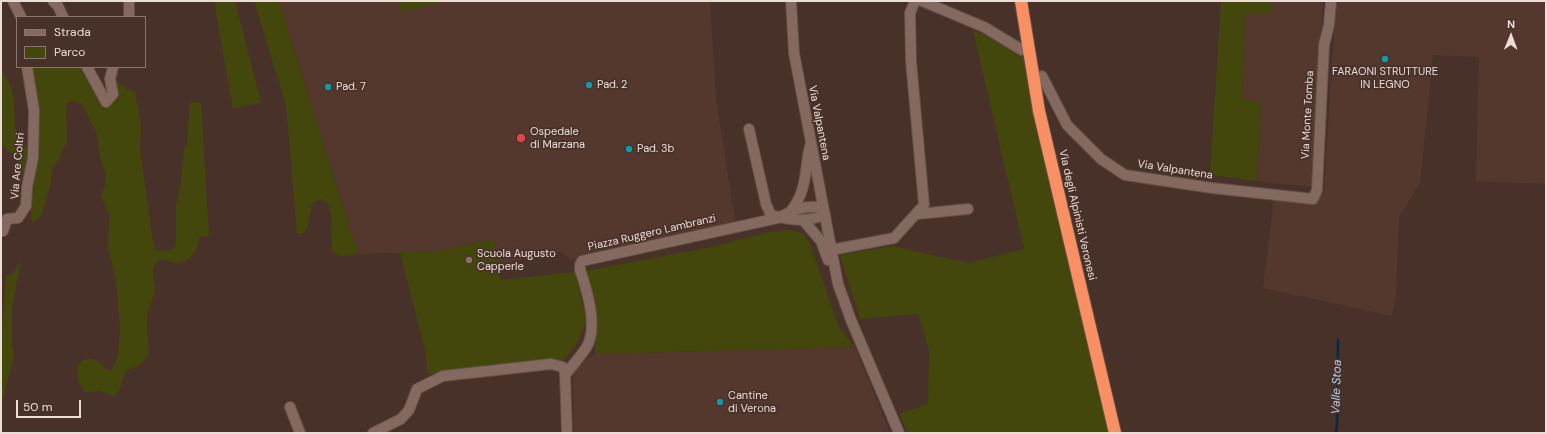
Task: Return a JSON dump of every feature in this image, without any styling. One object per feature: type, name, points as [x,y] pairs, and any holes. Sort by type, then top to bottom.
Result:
[{"type":"highway","name":"Via degli Alpinisti Veronesi","points":[[1021,1],[1039,111],[1115,433]]},
{"type":"street","points":[[14,1],[21,16]]},
{"type":"street","points":[[53,1],[58,6],[63,16]]},
{"type":"street","points":[[129,1],[129,16]]},
{"type":"street","name":"Via Valpantena","points":[[791,1],[794,52],[838,284],[850,320],[899,433]]},
{"type":"street","points":[[831,250],[894,238],[918,214],[924,205],[911,61],[910,13],[915,1]]},
{"type":"street","points":[[922,1],[984,27],[1022,50]]},
{"type":"street","name":"Via Monte Tomba","points":[[1282,196],[1313,198],[1317,190],[1324,45],[1329,25],[1331,1]]},
{"type":"street","name":"Via Are Coltri","points":[[3,231],[7,219],[18,218],[26,206],[27,187],[33,158],[34,110],[27,68]]},
{"type":"street","points":[[88,68],[106,102],[113,94],[110,79],[113,68]]},
{"type":"street","name":"Via Valpantena","points":[[1042,76],[1067,125],[1101,159],[1125,175],[1212,188],[1282,196]]},
{"type":"street","points":[[749,129],[766,204],[771,215],[778,218]]},
{"type":"street","name":"Piazza Ruggero Lambranzi","points":[[791,211],[801,198],[805,185],[807,159],[811,141]]},
{"type":"street","name":"Piazza Ruggero Lambranzi","points":[[565,375],[587,347],[592,328],[590,311],[580,270],[580,265],[582,262],[778,218],[791,211],[810,206],[824,211],[819,217],[803,220],[778,218]]},
{"type":"street","points":[[918,214],[968,209]]},
{"type":"street","points":[[803,220],[820,241],[838,284]]},
{"type":"street","points":[[373,433],[401,419],[408,410],[417,389],[443,376],[551,364],[563,367],[565,375],[567,433]]},
{"type":"street","points":[[290,407],[300,433]]},
{"type":"shaded area","name":"Ospedale di Marzana","points":[[279,1],[710,1],[716,100],[736,226],[571,260],[560,251],[498,265],[494,239],[437,251],[358,254]]},
{"type":"shaded area","points":[[1272,1],[1323,1],[1312,187],[1257,181],[1261,104],[1242,98],[1245,13],[1272,13]]},
{"type":"shaded area","points":[[1336,1],[1546,1],[1546,184],[1476,181],[1479,57],[1433,55],[1420,183],[1399,217],[1396,296],[1392,316],[1263,288],[1274,198],[1317,200],[1324,192]]},
{"type":"shaded area","points":[[855,347],[890,433],[574,433],[573,374],[575,366],[595,354]]},
{"type":"green space","points":[[214,1],[235,1],[261,102],[233,109]]},
{"type":"green space","points":[[254,1],[279,1],[358,254],[340,256],[332,251],[331,212],[327,202],[320,199],[312,203],[308,226],[304,233],[297,234],[286,105]]},
{"type":"green space","points":[[398,1],[445,1],[401,12]]},
{"type":"green space","points":[[1221,1],[1272,1],[1272,13],[1245,14],[1242,98],[1261,104],[1257,181],[1210,175]]},
{"type":"green space","points":[[973,30],[1022,53],[1109,433],[908,433],[899,414],[928,404],[929,350],[918,314],[860,319],[840,255],[892,246],[968,263],[1024,249]]},
{"type":"green space","points":[[25,68],[81,68],[103,105],[113,83],[116,80],[128,90],[135,92],[141,124],[140,149],[153,243],[157,251],[172,250],[176,244],[176,204],[180,190],[184,149],[187,144],[190,102],[201,103],[209,236],[199,237],[196,250],[187,260],[174,263],[161,260],[157,262],[153,268],[155,291],[147,318],[149,347],[148,355],[142,363],[136,367],[126,370],[119,392],[115,395],[108,395],[101,391],[84,392],[78,380],[78,364],[85,359],[96,360],[105,369],[112,370],[118,356],[120,329],[116,280],[108,249],[109,215],[101,196],[105,185],[106,174],[100,157],[97,134],[81,103],[72,101],[66,103],[67,142],[61,151],[59,159],[52,169],[50,187],[41,217],[32,222],[30,205],[22,172],[14,155],[1,145],[1,71],[9,83],[13,94],[17,133],[22,142],[31,151],[33,145]]},
{"type":"green space","points":[[788,230],[803,233],[810,244],[839,328],[855,347],[595,354],[595,320],[585,271],[707,248],[770,232]]},
{"type":"green space","points":[[494,239],[500,280],[575,272],[587,322],[575,346],[563,361],[428,374],[425,349],[400,252],[437,251]]},
{"type":"green space","points":[[21,261],[12,307],[12,344],[14,355],[1,407],[1,338],[6,275],[13,274]]},
{"type":"waterway","name":"Valle Stoa","points":[[1336,433],[1338,340]]},
{"type":"place","name":"FARAONI STRUTTURE IN LEGNO","points":[[1385,59]]},
{"type":"place","name":"Pad. 2","points":[[589,85]]},
{"type":"place","name":"Pad. 7","points":[[328,87]]},
{"type":"place","name":"Ospedale di Marzana","points":[[521,138]]},
{"type":"place","name":"Pad. 3b","points":[[629,149]]},
{"type":"place","name":"Scuola Augusto Capperle","points":[[469,260]]},
{"type":"place","name":"Cantine di Verona","points":[[720,402]]}]
